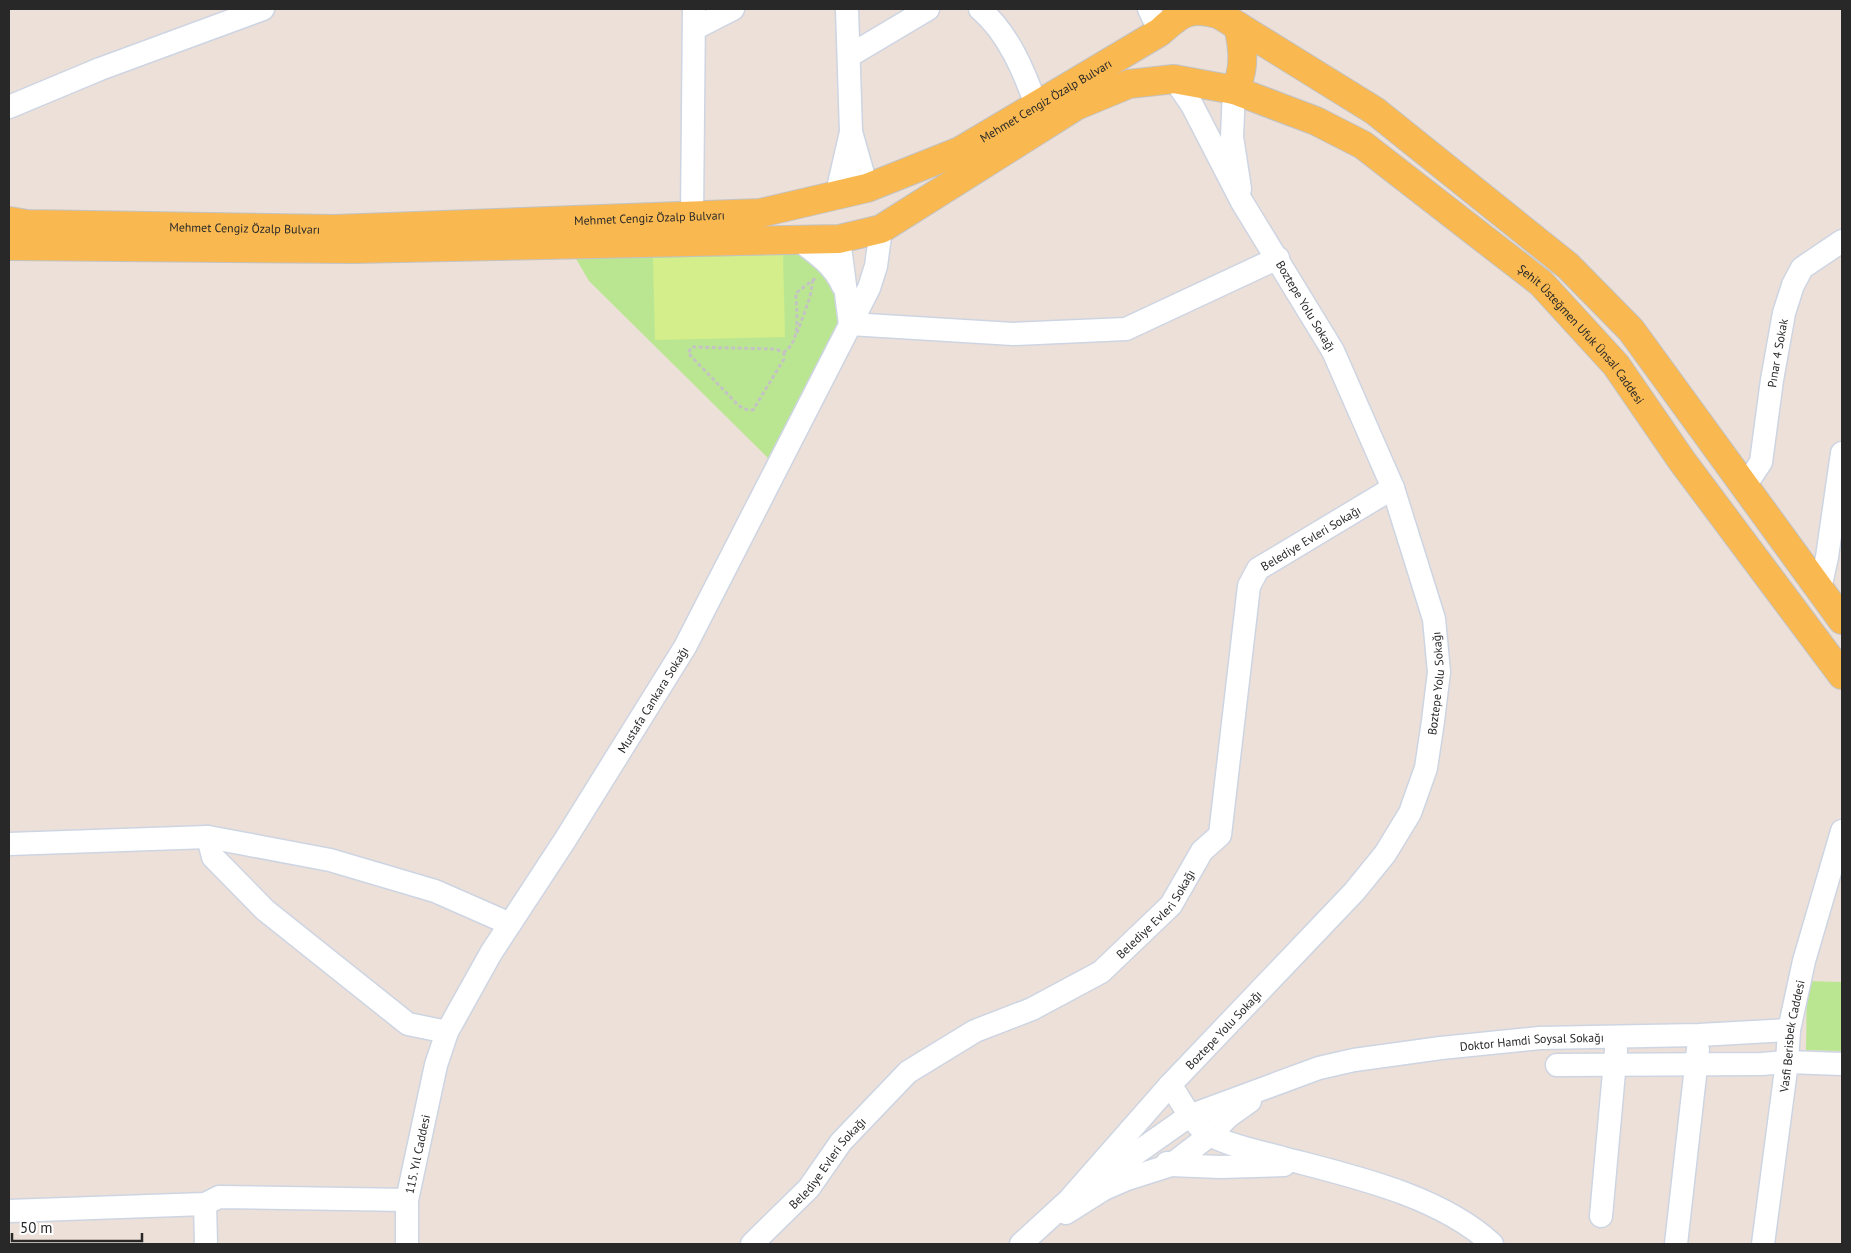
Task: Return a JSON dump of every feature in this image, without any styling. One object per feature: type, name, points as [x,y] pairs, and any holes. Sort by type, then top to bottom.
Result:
[{"type":"main road","name":"Mehmet Cengiz Özalp Bulvarı","points":[[9,221],[27,224],[335,229],[760,213],[836,197],[867,188],[960,151],[1036,105],[1155,20],[1192,10],[1236,17]]},
{"type":"main road","points":[[1234,90],[1238,84],[1242,64],[1242,44],[1236,17]]},
{"type":"main road","points":[[1236,17],[1375,111],[1568,266],[1631,330],[1842,620]]},
{"type":"main road","points":[[1155,20],[1160,58],[1174,79]]},
{"type":"main road","name":"Mehmet Cengiz Özalp Bulvarı","points":[[9,246],[353,249],[839,240],[880,229],[1076,106],[1129,84],[1174,79],[1234,90]]},
{"type":"main road","name":"Şehit Üsteğmen Ufuk Ünsal Caddesi","points":[[1234,90],[1316,122],[1363,145],[1541,283],[1616,365],[1682,461],[1842,675]]},
{"type":"main road","points":[[867,188],[876,195],[881,204],[883,216],[880,229]]},
{"type":"main road","points":[[836,197],[834,220],[839,240]]},
{"type":"street","points":[[9,107],[227,15],[262,9]]},
{"type":"street","points":[[692,215],[694,19],[733,9]]},
{"type":"street","points":[[847,9],[851,132],[867,188]]},
{"type":"street","points":[[849,56],[928,9]]},
{"type":"street","points":[[980,9],[993,20],[1023,70],[1036,105]]},
{"type":"street","name":"Boztepe Yolu Sokağı","points":[[1170,1085],[1354,892],[1385,854],[1410,813],[1426,768],[1439,672],[1434,619],[1393,488],[1333,350],[1242,202],[1192,105],[1174,79]]},
{"type":"street","points":[[1234,90],[1232,137],[1242,202]]},
{"type":"street","points":[[836,197],[851,132]]},
{"type":"street","name":"Mustafa Cankara Sokağı","points":[[436,1065],[447,1032],[510,924],[685,647],[869,288],[876,266],[880,229]]},
{"type":"street","points":[[839,240],[850,324],[1013,334],[1126,329],[1278,258]]},
{"type":"street","name":"Pınar 4 Sokak","points":[[1745,486],[1761,462],[1772,380],[1784,313],[1793,285],[1802,268],[1842,241]]},
{"type":"street","points":[[801,242],[821,272],[839,277],[844,287]]},
{"type":"street","points":[[1820,589],[1827,557],[1842,453]]},
{"type":"street","name":"Belediye Evleri Sokağı","points":[[752,1244],[809,1188],[841,1142],[908,1072],[975,1031],[1032,1009],[1101,972],[1171,906],[1202,851],[1220,835],[1248,586],[1258,569],[1393,488]]},
{"type":"street","name":"Vasfi Berisbek Caddesi","points":[[1763,1244],[1788,1062],[1789,1030],[1804,961],[1842,831]]},
{"type":"street","points":[[9,844],[208,837],[330,860],[435,891],[510,924]]},
{"type":"street","points":[[208,837],[213,857],[265,910],[408,1024],[447,1032]]},
{"type":"street","name":"Doktor Hamdi Soysal Sokağı","points":[[1279,1082],[1319,1068],[1405,1052],[1540,1038],[1699,1035],[1789,1030]]},
{"type":"street","points":[[1676,1244],[1699,1035]]},
{"type":"street","points":[[1601,1216],[1618,1037]]},
{"type":"street","points":[[1558,1065],[1788,1062],[1842,1064]]},
{"type":"street","name":"115. Yıl Caddesi","points":[[407,1244],[407,1200],[436,1065]]},
{"type":"street","points":[[1069,1200],[1190,1116],[1279,1082]]},
{"type":"street","points":[[1029,1237],[1084,1204],[1104,1189],[1127,1179],[1171,1165],[1210,1135],[1229,1116],[1279,1082]]},
{"type":"street","points":[[1170,1085],[1182,1100],[1190,1116],[1210,1135],[1255,1150],[1401,1190],[1476,1230],[1492,1244]]},
{"type":"street","points":[[1170,1085],[1151,1121],[1148,1144],[1155,1155],[1171,1165],[1220,1167],[1309,1165]]},
{"type":"street","points":[[1029,1237],[1069,1200],[1170,1085]]},
{"type":"street","points":[[9,1212],[205,1204],[219,1197],[407,1200]]},
{"type":"street","points":[[205,1204],[206,1244]]},
{"type":"path","points":[[796,336],[796,293],[821,272]]},
{"type":"path","points":[[784,352],[790,348],[796,336],[821,272]]},
{"type":"path","points":[[692,347],[775,349],[784,352],[784,359],[753,410],[744,409],[738,405],[688,353],[692,347]]},
{"type":"green space","points":[[572,252],[799,252],[815,266],[833,289],[840,308],[841,319],[769,459],[589,281]]},
{"type":"green space","points":[[783,255],[785,337],[655,340],[653,258]]},
{"type":"green space","points":[[1807,981],[1842,982],[1842,1051],[1806,1050]]}]
